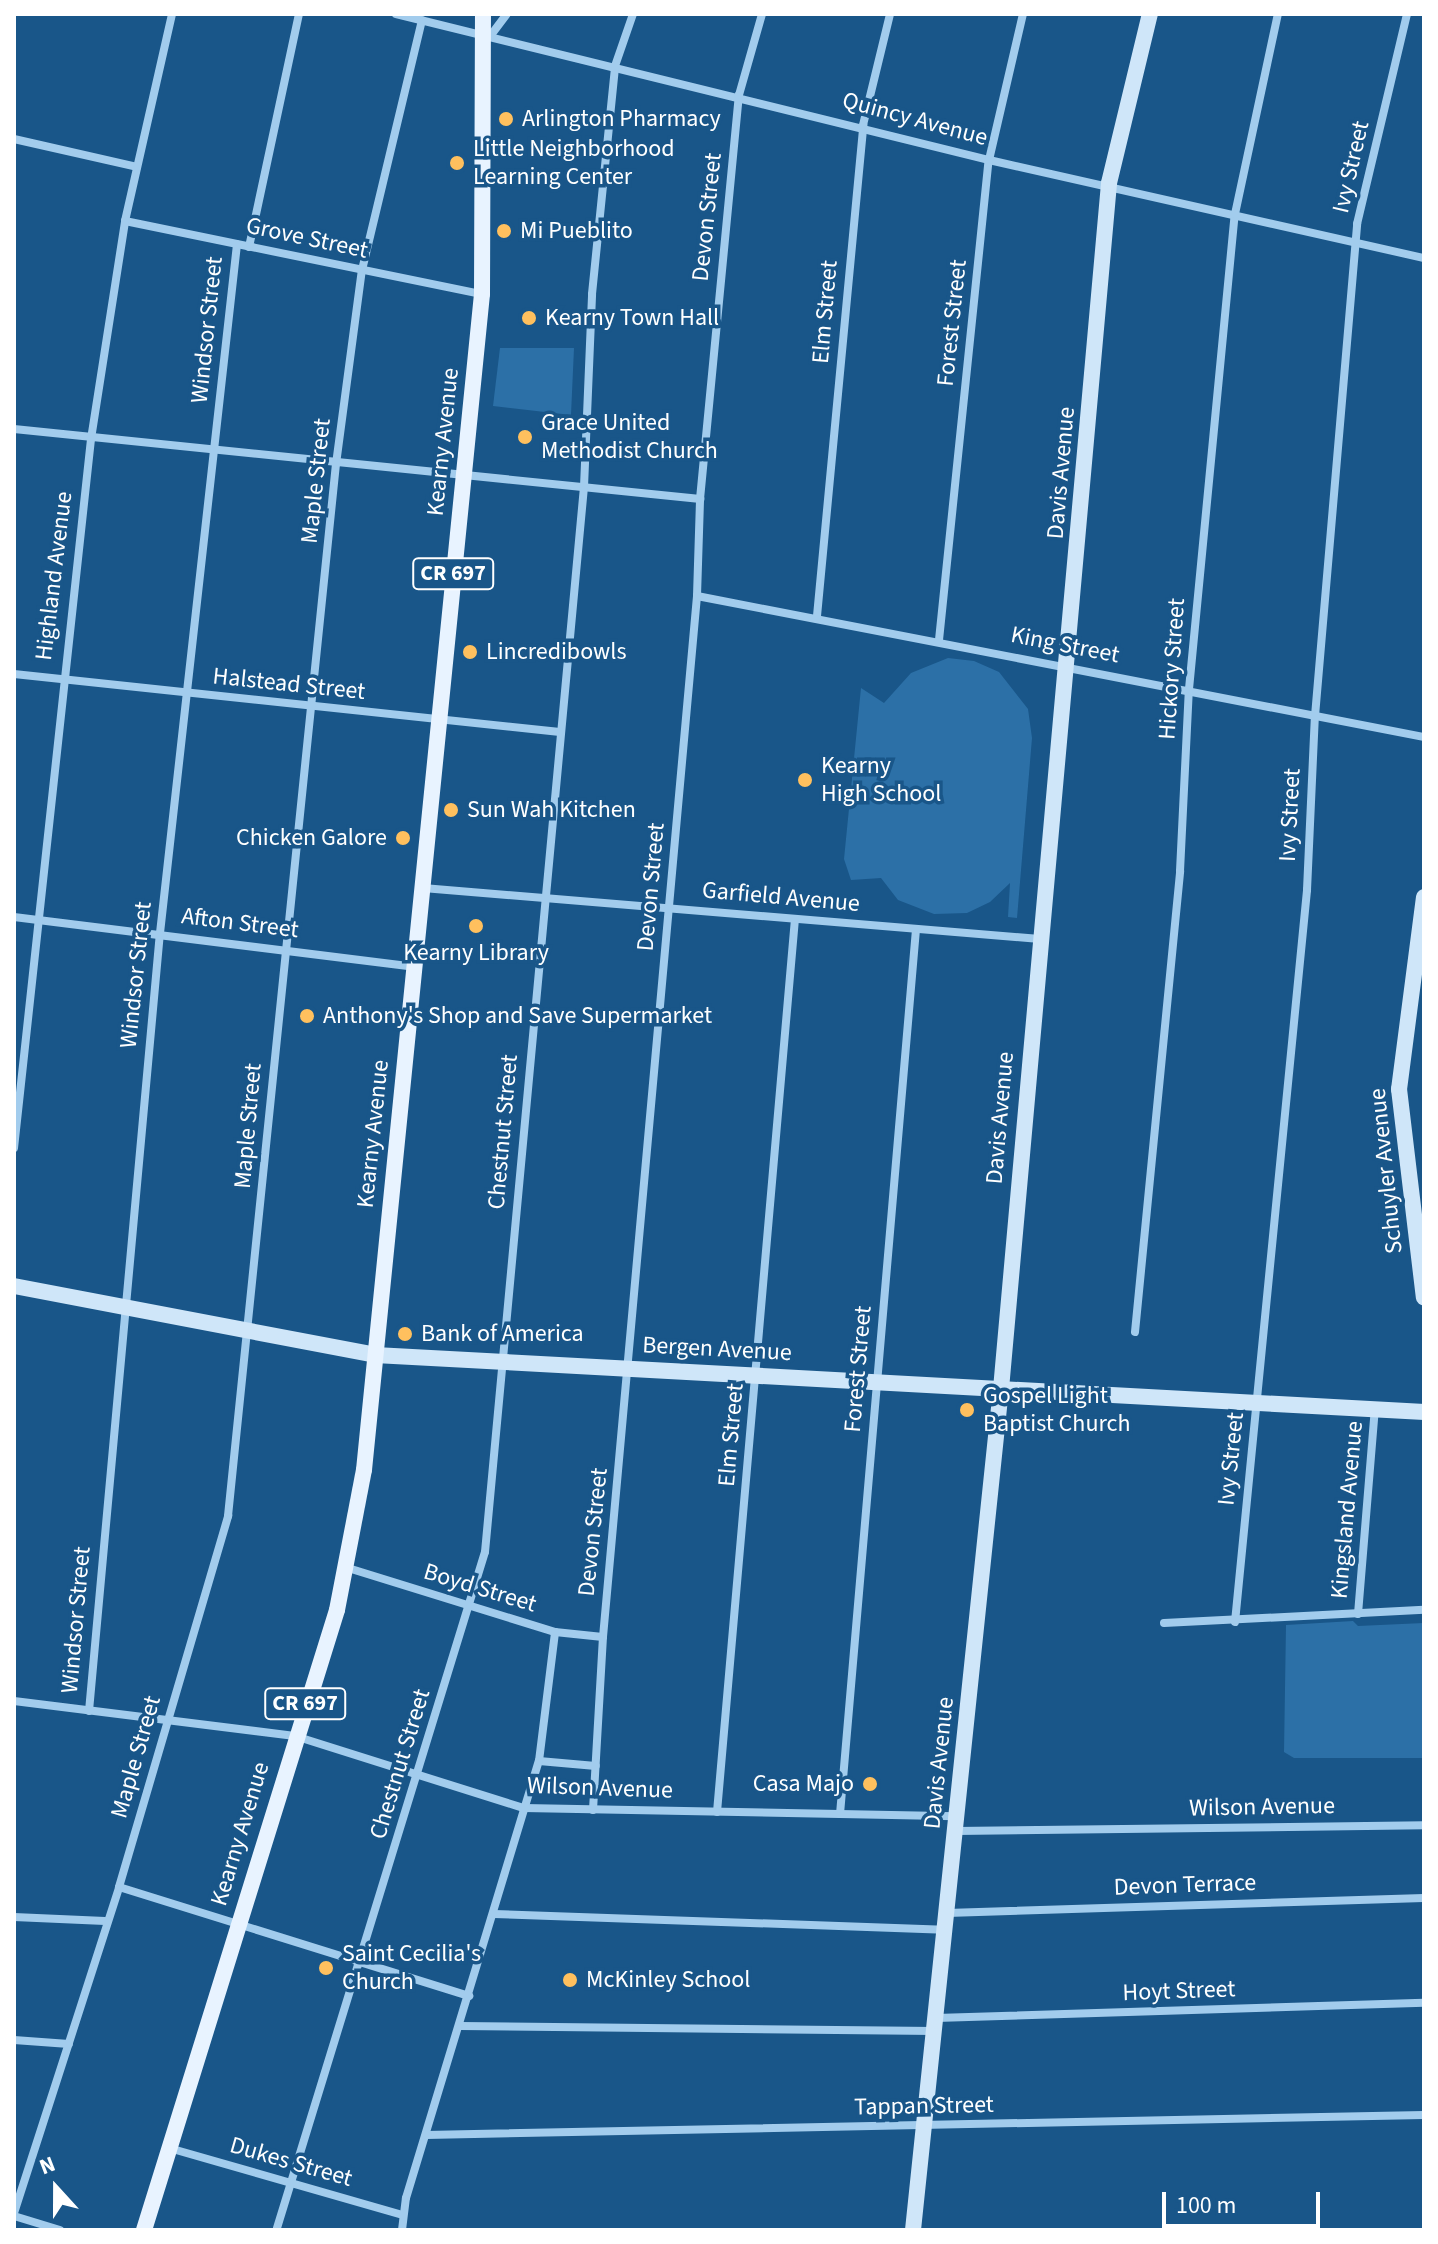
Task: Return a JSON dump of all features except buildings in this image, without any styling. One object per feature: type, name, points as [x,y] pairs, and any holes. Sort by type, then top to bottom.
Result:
[{"type":"main road","name":"Kearny Avenue","points":[[144,2230],[348,1568],[375,1355],[482,294],[483,14]]},
{"type":"street","name":"Highland Avenue","points":[[14,1148],[62,678],[91,439],[125,221],[172,14]]},
{"type":"street","name":"Windsor Street","points":[[249,247],[299,14]]},
{"type":"street","name":"Quincy Avenue","points":[[396,14],[863,125],[989,160],[1109,183],[1424,258]]},
{"type":"street","points":[[483,33],[493,35],[500,30],[507,14]]},
{"type":"street","name":"Chestnut Street","points":[[277,2228],[485,1552],[584,487],[592,294],[615,66],[633,14]]},
{"type":"street","name":"Devon Street","points":[[593,1810],[603,1637],[630,1369],[697,596],[700,499],[739,95],[762,14]]},
{"type":"street","name":"Elm Street","points":[[817,616],[863,125],[890,14]]},
{"type":"street","name":"Forest Street","points":[[939,640],[989,160],[1023,14]]},
{"type":"street","name":"Davis Avenue","points":[[913,2230],[1001,1389],[1109,183],[1150,14]]},
{"type":"street","name":"Hickory Street","points":[[1135,1332],[1180,871],[1189,689],[1235,214],[1278,14]]},
{"type":"street","name":"Ivy Street","points":[[1235,1622],[1307,890],[1315,716],[1357,242],[1407,14]]},
{"type":"street","name":"Maple Street","points":[[14,2214],[105,1921],[119,1887],[228,1516],[336,464],[362,270],[422,20]]},
{"type":"street","points":[[14,139],[137,167]]},
{"type":"street","name":"Grove Street","points":[[125,221],[482,294]]},
{"type":"street","name":"Windsor Street","points":[[89,1711],[160,933],[237,244]]},
{"type":"street","points":[[14,429],[700,499]]},
{"type":"street","name":"King Street","points":[[697,596],[817,616],[1424,737]]},
{"type":"street","name":"Halstead Street","points":[[14,674],[560,732]]},
{"type":"street","name":"Garfield Avenue","points":[[422,888],[1040,939]]},
{"type":"street","name":"Schuyler Avenue","points":[[1424,897],[1420,951],[1399,1089],[1424,1298]]},
{"type":"street","name":"Afton Street","points":[[14,917],[285,947],[414,967]]},
{"type":"street","name":"Elm Street","points":[[717,1812],[795,919]]},
{"type":"street","name":"Forest Street","points":[[840,1814],[916,929]]},
{"type":"street","name":"Bergen Avenue","points":[[14,1286],[375,1355],[1424,1412]]},
{"type":"street","name":"Kingsland Avenue","points":[[1358,1614],[1375,1409]]},
{"type":"street","name":"Boyd Street","points":[[348,1568],[555,1632],[603,1637]]},
{"type":"street","points":[[1164,1623],[1235,1622],[1424,1610]]},
{"type":"street","points":[[402,2230],[403,2215],[426,2135],[539,1761],[555,1632]]},
{"type":"street","name":"Wilson Avenue","points":[[14,1701],[295,1736],[417,1777],[524,1808],[840,1814],[957,1823],[1424,1825]]},
{"type":"street","points":[[539,1761],[596,1766]]},
{"type":"street","points":[[119,1887],[236,1928],[469,1996]]},
{"type":"street","name":"Devon Terrace","points":[[494,1914],[946,1921],[1424,1898]]},
{"type":"street","points":[[14,1917],[105,1921]]},
{"type":"street","name":"Hoyt Street","points":[[460,2026],[936,2024],[1424,2003]]},
{"type":"street","points":[[14,2040],[69,2044]]},
{"type":"street","name":"Tappan Street","points":[[426,2135],[1424,2115]]},
{"type":"street","name":"Dukes Street","points":[[169,2147],[403,2215]]},
{"type":"street","points":[[14,2214],[60,2230]]},
{"type":"shaded area","points":[[500,348],[574,348],[571,415],[493,406]]},
{"type":"shaded area","points":[[948,658],[974,661],[999,672],[1028,709],[1032,738],[1017,918],[1008,917],[1010,883],[990,902],[967,913],[934,914],[898,900],[881,878],[851,880],[844,859],[861,688],[884,703],[911,673]]},
{"type":"shaded area","points":[[1353,1621],[1358,1626],[1424,1623],[1424,1758],[1294,1758],[1284,1752],[1286,1625]]},
{"type":"place","name":"Arlington Pharmacy","points":[[506,119]]},
{"type":"place","name":"Little Neighborhood Learning Center","points":[[457,163]]},
{"type":"place","name":"Mi Pueblito","points":[[504,231]]},
{"type":"place","name":"Kearny Town Hall","points":[[529,318]]},
{"type":"place","name":"Grace United Methodist Church","points":[[525,437]]},
{"type":"place","name":"Lincredibowls","points":[[470,652]]},
{"type":"place","name":"Kearny High School","points":[[805,780]]},
{"type":"place","name":"Sun Wah Kitchen","points":[[451,810]]},
{"type":"place","name":"Chicken Galore","points":[[403,838]]},
{"type":"place","name":"Kearny Library","points":[[476,926]]},
{"type":"place","name":"Anthony's Shop and Save Supermarket","points":[[307,1016]]},
{"type":"place","name":"Bank of America","points":[[405,1334]]},
{"type":"place","name":"Gospel Light Baptist Church","points":[[967,1410]]},
{"type":"place","name":"Casa Majo","points":[[870,1784]]},
{"type":"place","name":"Saint Cecilia's Church","points":[[326,1968]]},
{"type":"place","name":"McKinley School","points":[[570,1980]]}]
